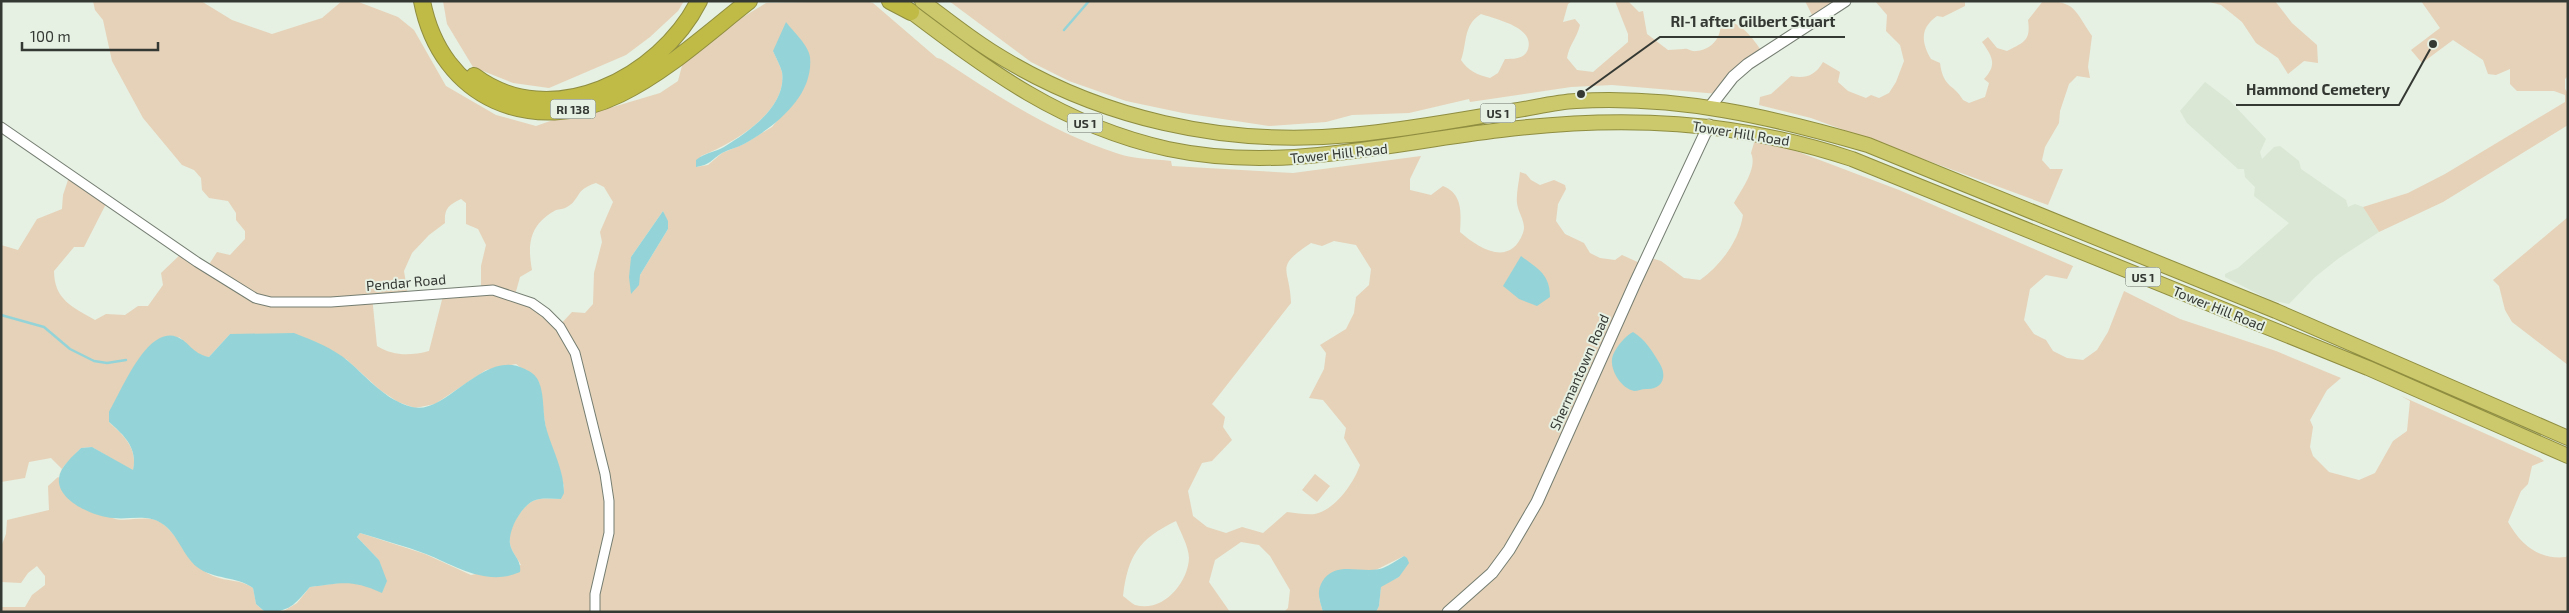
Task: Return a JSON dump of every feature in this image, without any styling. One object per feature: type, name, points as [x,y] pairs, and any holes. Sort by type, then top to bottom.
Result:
[{"type":"highway","name":"RI 138","points":[[422,1],[430,32],[437,48],[445,62],[459,76],[479,93],[495,101],[510,106],[542,111],[591,106],[628,90],[749,1]]},
{"type":"highway","points":[[432,1],[447,44],[473,75],[487,84],[511,94],[534,99],[555,100],[597,92],[630,74],[672,39],[699,1]]},
{"type":"highway","points":[[890,1],[916,7]]},
{"type":"highway","name":"Tower Hill Road","points":[[896,1],[916,7],[1050,83],[1089,100],[1144,119],[1210,133],[1278,138],[1350,136],[1574,101],[1672,103],[1762,116],[1868,145],[2276,311],[2568,438]]},
{"type":"highway","name":"Tower Hill Road","points":[[916,7],[991,71],[1042,103],[1105,130],[1168,148],[1201,154],[1260,159],[1310,158],[1499,130],[1602,121],[1709,126],[1799,142],[1852,159],[2368,368],[2568,456]]},
{"type":"highway","points":[[2162,285],[2173,282],[2396,373],[2447,385]]},
{"type":"street","points":[[1709,108],[1733,77],[1748,64],[1845,1]]},
{"type":"street","name":"Pendar Road","points":[[1,126],[197,262],[255,298],[271,302],[331,302],[493,290],[532,303],[546,313],[560,327],[575,353],[605,474],[609,501],[609,533],[595,594],[595,612]]},
{"type":"street","name":"Shermantown Road","points":[[1448,612],[1492,573],[1509,550],[1537,502],[1631,292],[1709,126]]},
{"type":"shaded area","points":[[93,1],[201,1],[232,20],[272,34],[322,18],[342,1],[356,1],[398,17],[414,30],[446,86],[496,115],[536,126],[576,112],[613,107],[660,93],[678,81],[684,58],[715,34],[766,3],[866,1],[873,3],[937,58],[1005,100],[1071,136],[1125,156],[1171,161],[1172,166],[1293,173],[1421,156],[1410,179],[1410,190],[1431,195],[1443,186],[1450,189],[1459,205],[1461,218],[1460,232],[1484,249],[1493,252],[1510,250],[1517,244],[1523,233],[1524,226],[1517,199],[1520,172],[1526,174],[1531,180],[1540,185],[1554,180],[1565,185],[1566,189],[1558,204],[1556,221],[1565,234],[1584,243],[1590,253],[1600,258],[1615,260],[1622,255],[1642,264],[1648,257],[1661,261],[1684,278],[1700,280],[1722,260],[1738,234],[1743,215],[1734,203],[1751,172],[1753,159],[1751,153],[1756,136],[1899,190],[2073,266],[2067,279],[2046,275],[2030,289],[2024,320],[2034,334],[2046,340],[2053,351],[2067,358],[2083,360],[2097,350],[2108,332],[2124,291],[2180,319],[2276,351],[2341,378],[2327,390],[2310,420],[2313,427],[2310,447],[2313,456],[2329,472],[2359,480],[2375,473],[2393,441],[2407,431],[2410,401],[2401,396],[2540,458],[2544,461],[2532,466],[2528,484],[2521,491],[2508,522],[2525,544],[2539,553],[2556,557],[2566,557],[2568,554],[2568,612],[1376,612],[1379,606],[1381,586],[1399,577],[1404,556],[1319,598],[1323,612],[1284,612],[1288,608],[1290,590],[1270,556],[1259,545],[1241,542],[1215,560],[1209,582],[1230,612],[282,612],[297,603],[310,587],[345,582],[360,583],[379,560],[357,537],[360,533],[425,554],[471,575],[521,565],[510,544],[511,532],[516,520],[524,508],[533,501],[561,499],[564,486],[546,430],[539,382],[516,364],[486,370],[435,404],[415,408],[398,402],[380,390],[346,359],[230,334],[209,357],[198,355],[179,337],[109,422],[125,438],[132,449],[133,471],[92,447],[81,448],[64,466],[58,477],[62,469],[51,458],[29,462],[25,478],[1,482],[1,245],[18,250],[37,219],[62,209],[63,195],[70,174],[107,202],[84,247],[74,247],[54,271],[57,289],[66,301],[95,320],[106,314],[125,315],[138,306],[148,306],[163,285],[161,273],[183,252],[208,266],[217,252],[230,255],[245,239],[245,231],[236,220],[236,213],[228,201],[209,198],[202,190],[201,178],[194,170],[182,165],[143,118],[112,61],[103,20],[95,10]],"holes":[[[773,51],[802,91],[772,127],[744,144],[722,153],[708,165],[696,167],[701,156],[742,135],[767,113],[782,87],[782,72]],[[596,183],[604,187],[613,202],[600,232],[602,242],[594,273],[593,304],[585,313],[572,312],[559,326],[515,295],[520,277],[532,270],[530,251],[532,235],[536,228],[547,215],[556,210],[566,208],[571,204],[584,189]],[[461,199],[466,203],[466,224],[478,229],[486,245],[481,266],[481,287],[444,292],[429,351],[415,354],[389,352],[377,346],[372,296],[408,295],[404,271],[412,253],[429,235],[445,223],[446,211]],[[663,211],[668,229],[640,275],[631,257]],[[1334,241],[1356,245],[1371,269],[1369,285],[1356,297],[1354,313],[1346,329],[1320,345],[1326,353],[1324,369],[1309,398],[1323,400],[1346,428],[1344,438],[1360,465],[1343,495],[1330,507],[1315,514],[1287,512],[1263,533],[1242,527],[1226,533],[1207,527],[1193,516],[1188,491],[1202,463],[1212,461],[1232,440],[1223,427],[1225,417],[1212,404],[1291,303],[1286,269],[1292,258],[1311,243],[1322,246]],[[1176,521],[1188,549],[1188,568],[1179,586],[1164,600],[1155,605],[1135,605],[1123,596],[1128,570],[1138,550],[1153,535]]]},
{"type":"shaded area","points":[[443,1],[684,1],[678,11],[650,37],[626,55],[549,88],[513,83],[473,67],[447,24]]},
{"type":"shaded area","points":[[949,1],[1572,1],[1568,4],[1563,22],[1575,19],[1580,25],[1567,58],[1577,70],[1593,72],[1628,42],[1628,34],[1615,1],[1628,1],[1639,12],[1643,11],[1647,34],[1668,50],[1685,49],[1694,51],[1707,48],[1718,37],[1720,21],[1727,21],[1745,30],[1762,52],[1719,94],[1612,85],[1571,87],[1470,102],[1469,99],[1409,113],[1352,115],[1326,122],[1269,126],[1183,113],[1126,101],[1069,81],[1031,62]],"holes":[[[1481,14],[1512,25],[1526,35],[1529,41],[1527,52],[1522,57],[1505,59],[1498,73],[1490,78],[1474,72],[1461,60],[1468,29],[1475,18]]]},
{"type":"shaded area","points":[[1805,1],[1844,1],[1814,19]]},
{"type":"shaded area","points":[[1875,1],[1965,1],[1965,6],[1943,17],[1937,16],[1931,21],[1925,30],[1924,41],[1931,59],[1940,63],[1941,71],[1946,81],[1963,100],[1969,103],[1985,97],[1989,83],[1984,79],[1991,69],[1992,61],[1989,52],[1982,42],[1988,37],[1997,48],[2007,51],[2022,43],[2027,37],[2028,20],[2043,1],[2062,3],[2073,9],[2092,36],[2088,67],[2090,78],[2077,76],[2069,84],[2060,111],[2059,123],[2045,147],[2042,160],[2050,169],[2063,169],[2048,205],[1811,118],[1759,105],[1760,97],[1771,94],[1791,76],[1805,77],[1817,71],[1823,62],[1840,72],[1838,82],[1848,91],[1866,98],[1871,95],[1879,98],[1889,93],[1896,82],[1904,61],[1900,45],[1886,31],[1887,15]]},
{"type":"shaded area","points":[[2206,1],[2275,1],[2292,23],[2317,45],[2318,63],[2304,61],[2288,74],[2278,58],[2256,43],[2242,22],[2221,5]]},
{"type":"shaded area","points":[[2421,1],[2568,1],[2568,76],[2565,79],[2565,89],[2568,93],[2568,125],[2443,202],[2379,232],[2363,207],[2408,193],[2445,174],[2565,102],[2565,95],[2554,91],[2517,91],[2510,84],[2510,69],[2496,75],[2488,74],[2483,60],[2453,40],[2422,63],[2411,50],[2440,28]]},
{"type":"shaded area","points":[[2205,82],[2230,101],[2266,139],[2260,152],[2262,159],[2274,147],[2280,146],[2299,161],[2301,169],[2346,200],[2348,207],[2355,204],[2363,207],[2379,232],[2339,258],[2315,277],[2289,304],[2270,300],[2225,277],[2225,274],[2238,268],[2289,223],[2254,196],[2255,187],[2245,177],[2244,169],[2238,169],[2187,123],[2180,111]]},
{"type":"shaded area","points":[[2568,217],[2568,365],[2512,322],[2505,310],[2499,286],[2493,280]]},
{"type":"shaded area","points":[[1315,474],[1330,486],[1317,502],[1302,490]]},
{"type":"shaded area","points":[[58,477],[90,504],[110,517],[122,520],[150,519],[163,524],[176,537],[191,559],[204,571],[218,578],[244,583],[253,588],[256,604],[265,612],[1,612],[1,607],[25,607],[32,595],[45,585],[45,576],[37,566],[28,573],[21,583],[1,582],[1,547],[6,534],[7,520],[49,510],[48,486]]},
{"type":"water","points":[[786,22],[804,43],[810,57],[810,72],[799,98],[768,129],[741,145],[722,153],[707,164],[696,167],[696,160],[724,147],[744,134],[764,117],[772,107],[782,84],[782,72],[773,51]]},
{"type":"water","points":[[663,211],[668,221],[668,229],[640,275],[639,285],[631,294],[629,277],[631,257]]},
{"type":"water","points":[[1521,256],[1542,273],[1548,283],[1550,297],[1537,306],[1519,299],[1503,286]]},
{"type":"water","points":[[1633,332],[1648,346],[1662,369],[1662,382],[1651,389],[1634,391],[1624,386],[1616,376],[1612,365],[1613,355],[1619,345]]},
{"type":"water","points":[[294,333],[336,352],[385,394],[402,404],[412,407],[425,407],[438,402],[480,374],[495,367],[510,365],[525,369],[535,376],[541,388],[545,425],[560,469],[564,493],[561,499],[533,501],[524,508],[516,520],[511,532],[510,544],[520,564],[520,572],[508,576],[484,576],[460,569],[418,551],[360,533],[357,537],[379,560],[387,581],[382,593],[346,583],[310,587],[286,609],[265,612],[256,604],[253,588],[240,581],[211,574],[197,567],[187,556],[172,532],[156,520],[113,518],[97,515],[78,506],[64,494],[60,486],[60,474],[67,462],[81,448],[92,447],[133,470],[132,449],[125,437],[109,422],[109,412],[136,362],[155,341],[166,336],[177,337],[198,353],[209,357],[230,334]]},
{"type":"water","points":[[1404,556],[1409,563],[1399,577],[1381,587],[1379,606],[1376,612],[1323,612],[1319,590],[1322,582],[1328,575],[1342,569],[1375,570],[1383,568]]},
{"type":"waterway","points":[[1064,30],[1089,1]]},
{"type":"waterway","points":[[1,315],[44,327],[70,349],[94,361],[107,363],[126,360]]},
{"type":"place","name":"Hammond Cemetery","points":[[2433,44]]},
{"type":"place","name":"RI-1 after Gilbert Stuart","points":[[1581,94]]}]
